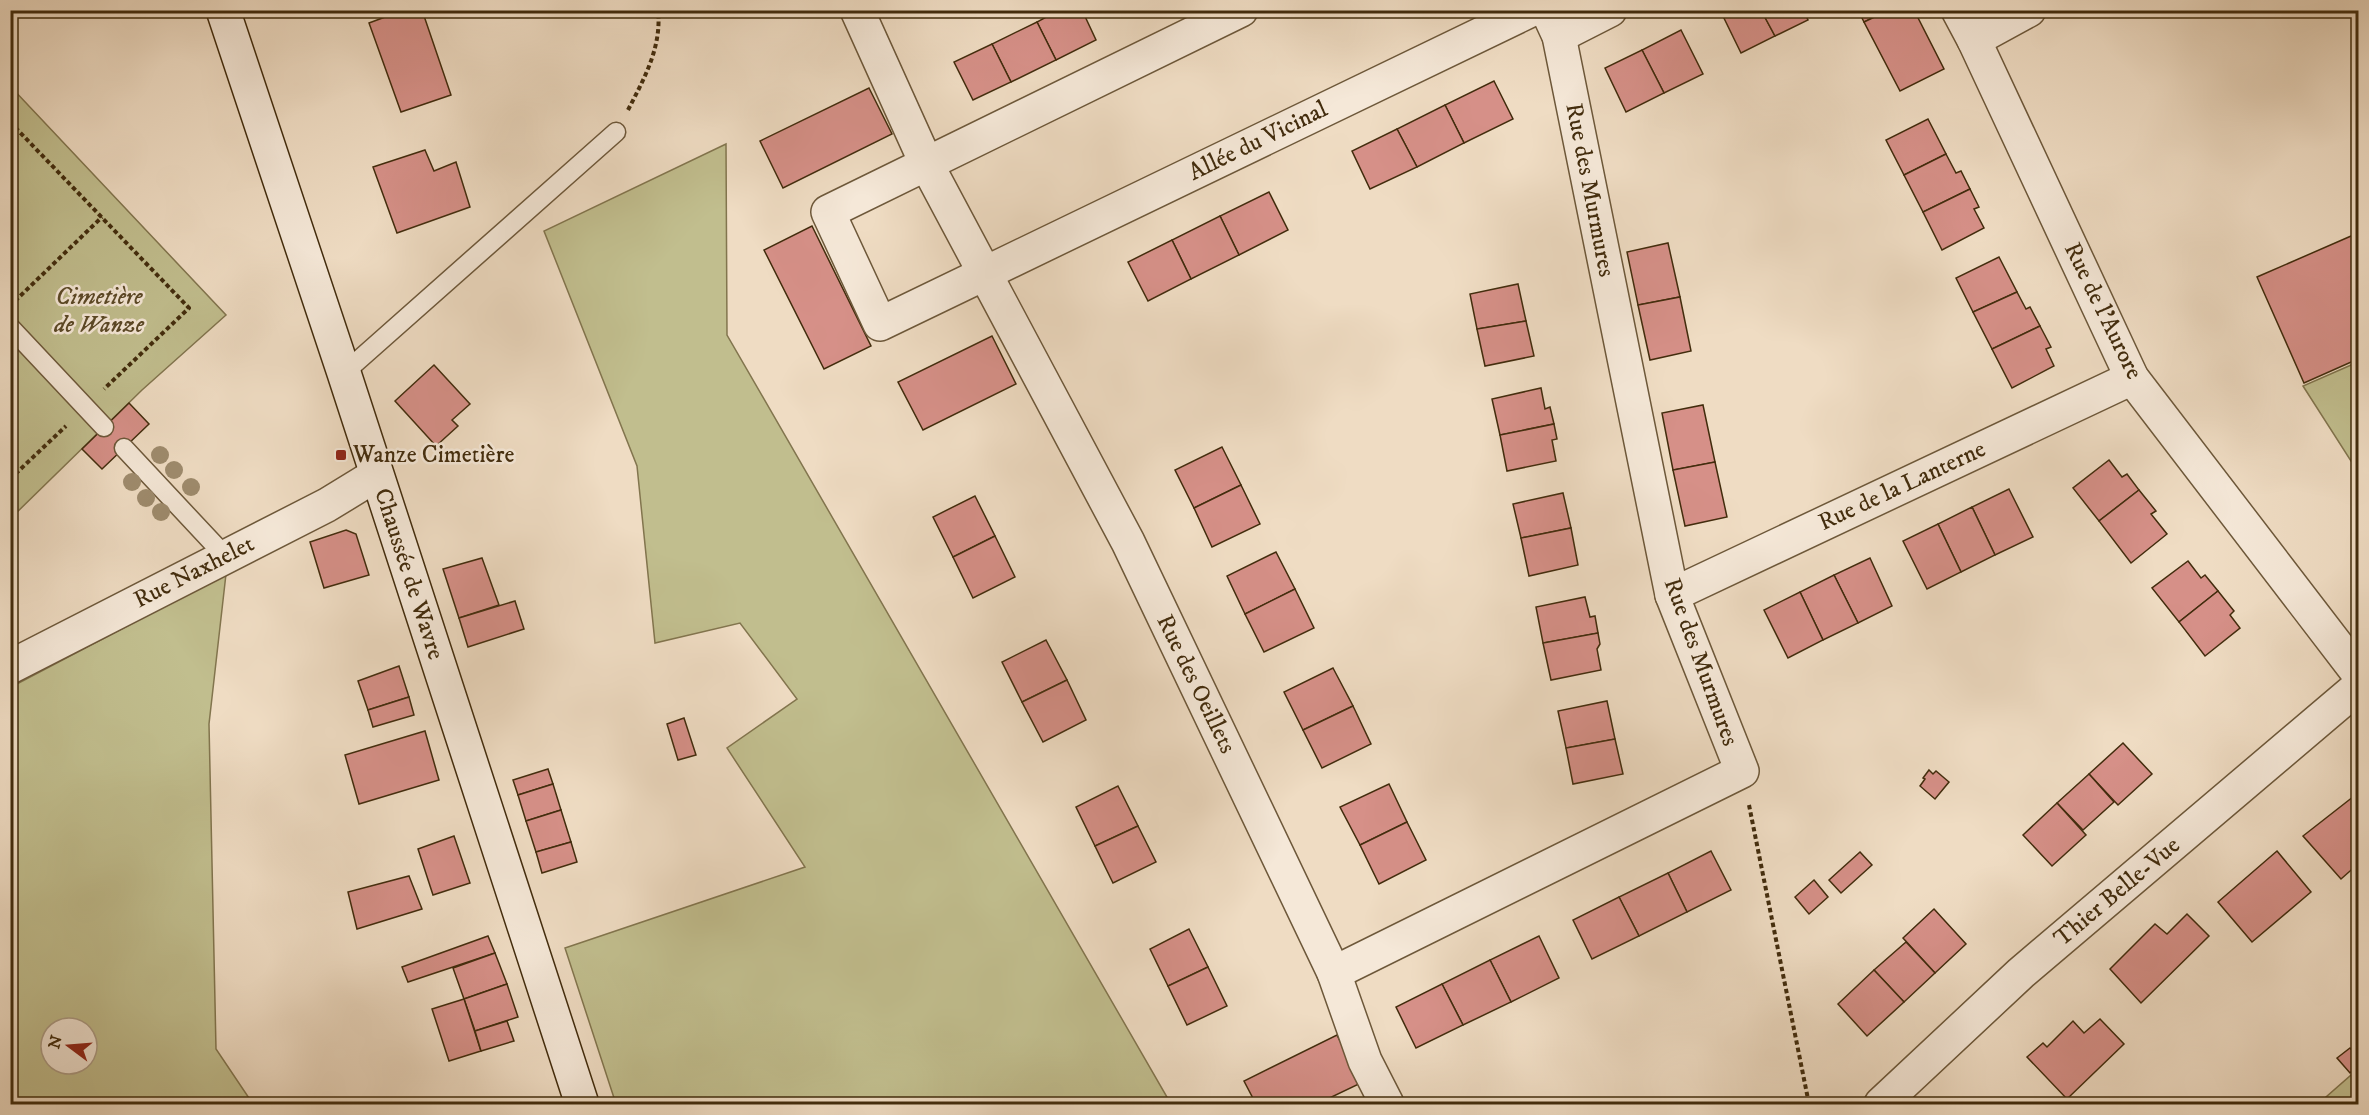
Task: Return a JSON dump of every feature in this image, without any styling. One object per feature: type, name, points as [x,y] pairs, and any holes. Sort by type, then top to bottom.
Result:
[{"type":"street","name":"Chaussée de Wavre","points":[[223,10],[582,1104]]},
{"type":"street","name":"Rue des Oeillets","points":[[857,10],[927,165],[1128,542],[1334,973],[1365,1061],[1387,1104]]},
{"type":"street","points":[[986,272],[880,324],[828,212],[1241,10]]},
{"type":"street","name":"Allée du Vicinal","points":[[986,272],[1531,10]]},
{"type":"street","points":[[1553,23],[1610,10]]},
{"type":"street","name":"Rue de l'Aurore","points":[[1958,10],[2132,378],[2358,673]]},
{"type":"street","points":[[1974,40],[2029,10]]},
{"type":"street","name":"Rue des Murmures","points":[[1334,973],[1742,771],[1672,595],[1553,23]]},
{"type":"street","name":"Rue de la Lanterne","points":[[1672,595],[2132,378]]},
{"type":"street","name":"Rue Naxhelet","points":[[10,667],[327,505],[376,475]]},
{"type":"street","name":"Thier Belle-Vue","points":[[1881,1104],[2021,973],[2358,687]]},
{"type":"lane","points":[[344,373],[616,132]]},
{"type":"lane","points":[[10,327],[104,427]]},
{"type":"lane","points":[[124,448],[226,556]]},
{"type":"path","points":[[616,132],[649,70],[660,26],[658,10]]},
{"type":"path","points":[[10,122],[13,128],[189,308],[10,480]]},
{"type":"path","points":[[10,305],[102,218]]},
{"type":"path","points":[[1742,771],[1809,1104]]},
{"type":"green space","name":"Cimetière de Wanze","points":[[11,87],[226,315],[142,390],[11,518]]},
{"type":"green space","points":[[726,144],[727,335],[1171,1104],[616,1104],[565,948],[805,867],[727,748],[797,699],[740,623],[655,643],[637,466],[544,231]]},
{"type":"green space","points":[[2358,362],[2358,472],[2303,386]]},
{"type":"green space","points":[[226,574],[209,724],[216,1049],[253,1104],[11,1104],[11,687]]},
{"type":"green space","points":[[2358,1069],[2358,1104],[2318,1104]]},
{"type":"building","points":[[404,10],[422,10],[451,95],[401,112],[369,23]]},
{"type":"building","points":[[1059,10],[1082,10],[1096,40],[1056,60],[1037,22]]},
{"type":"building","points":[[1720,10],[1761,10],[1775,36],[1741,53]]},
{"type":"building","points":[[1761,10],[1803,10],[1808,20],[1775,36]]},
{"type":"building","points":[[1858,10],[1889,10],[1864,22]]},
{"type":"building","points":[[1889,10],[1914,10],[1944,69],[1900,91],[1864,22]]},
{"type":"building","points":[[1037,22],[1056,60],[1011,82],[992,44]]},
{"type":"building","points":[[1681,30],[1703,74],[1664,93],[1642,50]]},
{"type":"building","points":[[992,44],[1011,82],[973,100],[954,62]]},
{"type":"building","points":[[1642,50],[1664,93],[1626,112],[1605,68]]},
{"type":"building","points":[[1494,81],[1513,119],[1464,143],[1445,105]]},
{"type":"building","points":[[869,88],[892,134],[783,188],[760,141]]},
{"type":"building","points":[[1445,105],[1464,143],[1417,167],[1397,129]]},
{"type":"building","points":[[1928,119],[1946,154],[1904,175],[1886,140]]},
{"type":"building","points":[[1397,129],[1417,167],[1370,189],[1352,151]]},
{"type":"building","points":[[425,150],[434,171],[456,162],[470,207],[397,233],[373,167]]},
{"type":"building","points":[[1946,154],[1956,173],[1961,171],[1970,189],[1923,212],[1904,175]]},
{"type":"building","points":[[1970,189],[1979,207],[1974,209],[1984,228],[1942,250],[1923,212]]},
{"type":"building","points":[[1269,192],[1288,230],[1239,255],[1220,216]]},
{"type":"building","points":[[1220,216],[1239,255],[1191,279],[1172,240]]},
{"type":"building","points":[[812,226],[871,346],[824,369],[764,250]]},
{"type":"building","points":[[2358,233],[2358,359],[2304,383],[2257,277]]},
{"type":"building","points":[[1172,240],[1191,279],[1148,301],[1128,262]]},
{"type":"building","points":[[1668,243],[1680,297],[1638,305],[1627,252]]},
{"type":"building","points":[[1999,257],[2017,292],[1973,312],[1956,278]]},
{"type":"building","points":[[1518,284],[1526,321],[1477,329],[1470,294]]},
{"type":"building","points":[[2017,292],[2026,309],[2030,307],[2040,326],[1992,349],[1973,312]]},
{"type":"building","points":[[1680,297],[1691,351],[1650,360],[1638,305]]},
{"type":"building","points":[[1526,321],[1534,356],[1485,366],[1477,329]]},
{"type":"building","points":[[2040,326],[2051,347],[2046,349],[2054,366],[2012,388],[1992,349]]},
{"type":"building","points":[[992,336],[1016,384],[923,430],[898,382]]},
{"type":"building","points":[[434,365],[470,404],[452,420],[458,426],[436,446],[395,401]]},
{"type":"building","points":[[1541,388],[1545,409],[1550,407],[1554,424],[1500,435],[1492,399]]},
{"type":"building","points":[[129,403],[149,424],[102,469],[82,449]]},
{"type":"building","points":[[1703,405],[1715,462],[1673,470],[1662,413]]},
{"type":"building","points":[[1554,424],[1557,439],[1552,440],[1556,461],[1507,471],[1500,435]]},
{"type":"building","points":[[1222,447],[1241,485],[1194,508],[1175,470]]},
{"type":"building","points":[[2109,460],[2122,477],[2127,474],[2139,490],[2099,521],[2073,488]]},
{"type":"building","points":[[1715,462],[1727,517],[1685,526],[1673,470]]},
{"type":"building","points":[[1241,485],[1260,524],[1212,547],[1194,508]]},
{"type":"building","points":[[2009,489],[2033,537],[1995,555],[1972,507]]},
{"type":"building","points":[[2139,490],[2156,511],[2151,514],[2167,534],[2131,563],[2099,521]]},
{"type":"building","points":[[1563,493],[1571,528],[1521,538],[1513,504]]},
{"type":"building","points":[[975,496],[995,536],[953,557],[933,517]]},
{"type":"building","points":[[1972,507],[1995,555],[1961,572],[1938,524]]},
{"type":"building","points":[[1938,524],[1961,572],[1927,589],[1903,541]]},
{"type":"building","points":[[1571,528],[1578,565],[1529,576],[1521,538]]},
{"type":"building","points":[[346,530],[356,534],[369,575],[324,588],[310,542]]},
{"type":"building","points":[[995,536],[1015,577],[973,598],[953,557]]},
{"type":"building","points":[[1276,552],[1295,589],[1245,614],[1227,576]]},
{"type":"building","points":[[482,558],[499,605],[459,618],[443,569]]},
{"type":"building","points":[[1870,558],[1892,606],[1858,623],[1834,575]]},
{"type":"building","points":[[2188,561],[2201,578],[2205,575],[2218,591],[2179,622],[2152,588]]},
{"type":"building","points":[[1834,575],[1858,623],[1823,640],[1800,592]]},
{"type":"building","points":[[1295,589],[1314,628],[1264,652],[1245,614]]},
{"type":"building","points":[[2218,591],[2234,611],[2230,615],[2240,628],[2205,656],[2179,622]]},
{"type":"building","points":[[1800,592],[1823,640],[1788,658],[1764,610]]},
{"type":"building","points":[[1585,597],[1590,617],[1595,616],[1598,633],[1543,643],[1536,607]]},
{"type":"building","points":[[515,601],[524,629],[468,647],[459,618]]},
{"type":"building","points":[[1598,633],[1600,644],[1597,649],[1601,670],[1551,680],[1543,643]]},
{"type":"building","points":[[1046,640],[1067,680],[1022,702],[1002,662]]},
{"type":"building","points":[[399,666],[409,697],[368,710],[358,681]]},
{"type":"building","points":[[1333,668],[1353,706],[1303,730],[1284,692]]},
{"type":"building","points":[[1067,680],[1086,720],[1043,742],[1022,702]]},
{"type":"building","points":[[409,697],[414,715],[373,727],[368,710]]},
{"type":"building","points":[[1607,701],[1615,739],[1566,748],[1558,711]]},
{"type":"building","points":[[1353,706],[1371,744],[1322,768],[1303,730]]},
{"type":"building","points":[[684,718],[696,755],[678,760],[667,724]]},
{"type":"building","points":[[425,731],[439,780],[359,804],[345,755]]},
{"type":"building","points":[[1615,739],[1623,774],[1573,784],[1566,748]]},
{"type":"building","points":[[2123,743],[2152,774],[2118,805],[2089,774]]},
{"type":"building","points":[[548,769],[553,784],[518,795],[513,780]]},
{"type":"building","points":[[1929,770],[1933,774],[1936,771],[1949,782],[1935,799],[1920,786]]},
{"type":"building","points":[[2089,774],[2114,802],[2083,830],[2057,803]]},
{"type":"building","points":[[553,784],[561,810],[526,821],[518,795]]},
{"type":"building","points":[[1389,784],[1407,822],[1360,845],[1340,807]]},
{"type":"building","points":[[1118,786],[1138,826],[1095,846],[1076,807]]},
{"type":"building","points":[[2358,793],[2358,864],[2341,879],[2303,836]]},
{"type":"building","points":[[2057,803],[2086,835],[2052,866],[2023,835]]},
{"type":"building","points":[[561,810],[571,842],[536,852],[526,821]]},
{"type":"building","points":[[1407,822],[1426,860],[1379,884],[1360,845]]},
{"type":"building","points":[[1138,826],[1156,862],[1113,883],[1095,846]]},
{"type":"building","points":[[454,836],[470,883],[433,895],[418,849]]},
{"type":"building","points":[[571,842],[577,862],[542,873],[536,852]]},
{"type":"building","points":[[1711,851],[1731,890],[1687,912],[1668,873]]},
{"type":"building","points":[[2277,851],[2311,892],[2252,942],[2218,902]]},
{"type":"building","points":[[1860,852],[1872,865],[1841,893],[1829,880]]},
{"type":"building","points":[[1668,873],[1687,912],[1639,936],[1619,897]]},
{"type":"building","points":[[409,876],[422,909],[357,929],[348,892]]},
{"type":"building","points":[[1814,880],[1828,897],[1809,914],[1795,897]]},
{"type":"building","points":[[1619,897],[1639,936],[1592,959],[1573,920]]},
{"type":"building","points":[[1934,909],[1966,944],[1935,973],[1903,938]]},
{"type":"building","points":[[2187,914],[2209,936],[2141,1003],[2110,969],[2155,924],[2167,934]]},
{"type":"building","points":[[1189,929],[1208,967],[1168,986],[1150,949]]},
{"type":"building","points":[[488,936],[495,953],[408,982],[402,967]]},
{"type":"building","points":[[1539,936],[1559,978],[1511,1002],[1490,960]]},
{"type":"building","points":[[1906,942],[1935,973],[1904,1002],[1874,970]]},
{"type":"building","points":[[495,953],[507,984],[464,999],[453,968]]},
{"type":"building","points":[[1490,960],[1511,1002],[1463,1025],[1442,984]]},
{"type":"building","points":[[1208,967],[1227,1006],[1187,1025],[1168,986]]},
{"type":"building","points":[[1874,970],[1904,1002],[1867,1036],[1838,1004]]},
{"type":"building","points":[[507,984],[518,1017],[475,1031],[464,999]]},
{"type":"building","points":[[1442,984],[1463,1025],[1416,1048],[1396,1007]]},
{"type":"building","points":[[464,999],[481,1051],[449,1061],[432,1009]]},
{"type":"building","points":[[2100,1019],[2124,1044],[2067,1099],[2027,1057],[2043,1043],[2047,1047],[2073,1021],[2084,1033]]},
{"type":"building","points":[[507,1021],[514,1041],[481,1051],[475,1031]]},
{"type":"building","points":[[1337,1035],[1361,1083],[1317,1104],[1256,1104],[1244,1081]]},
{"type":"building","points":[[2350,1048],[2358,1057],[2358,1065],[2350,1073],[2337,1058]]},
{"type":"place","name":"Wanze Cimetière","points":[[341,455]]}]
